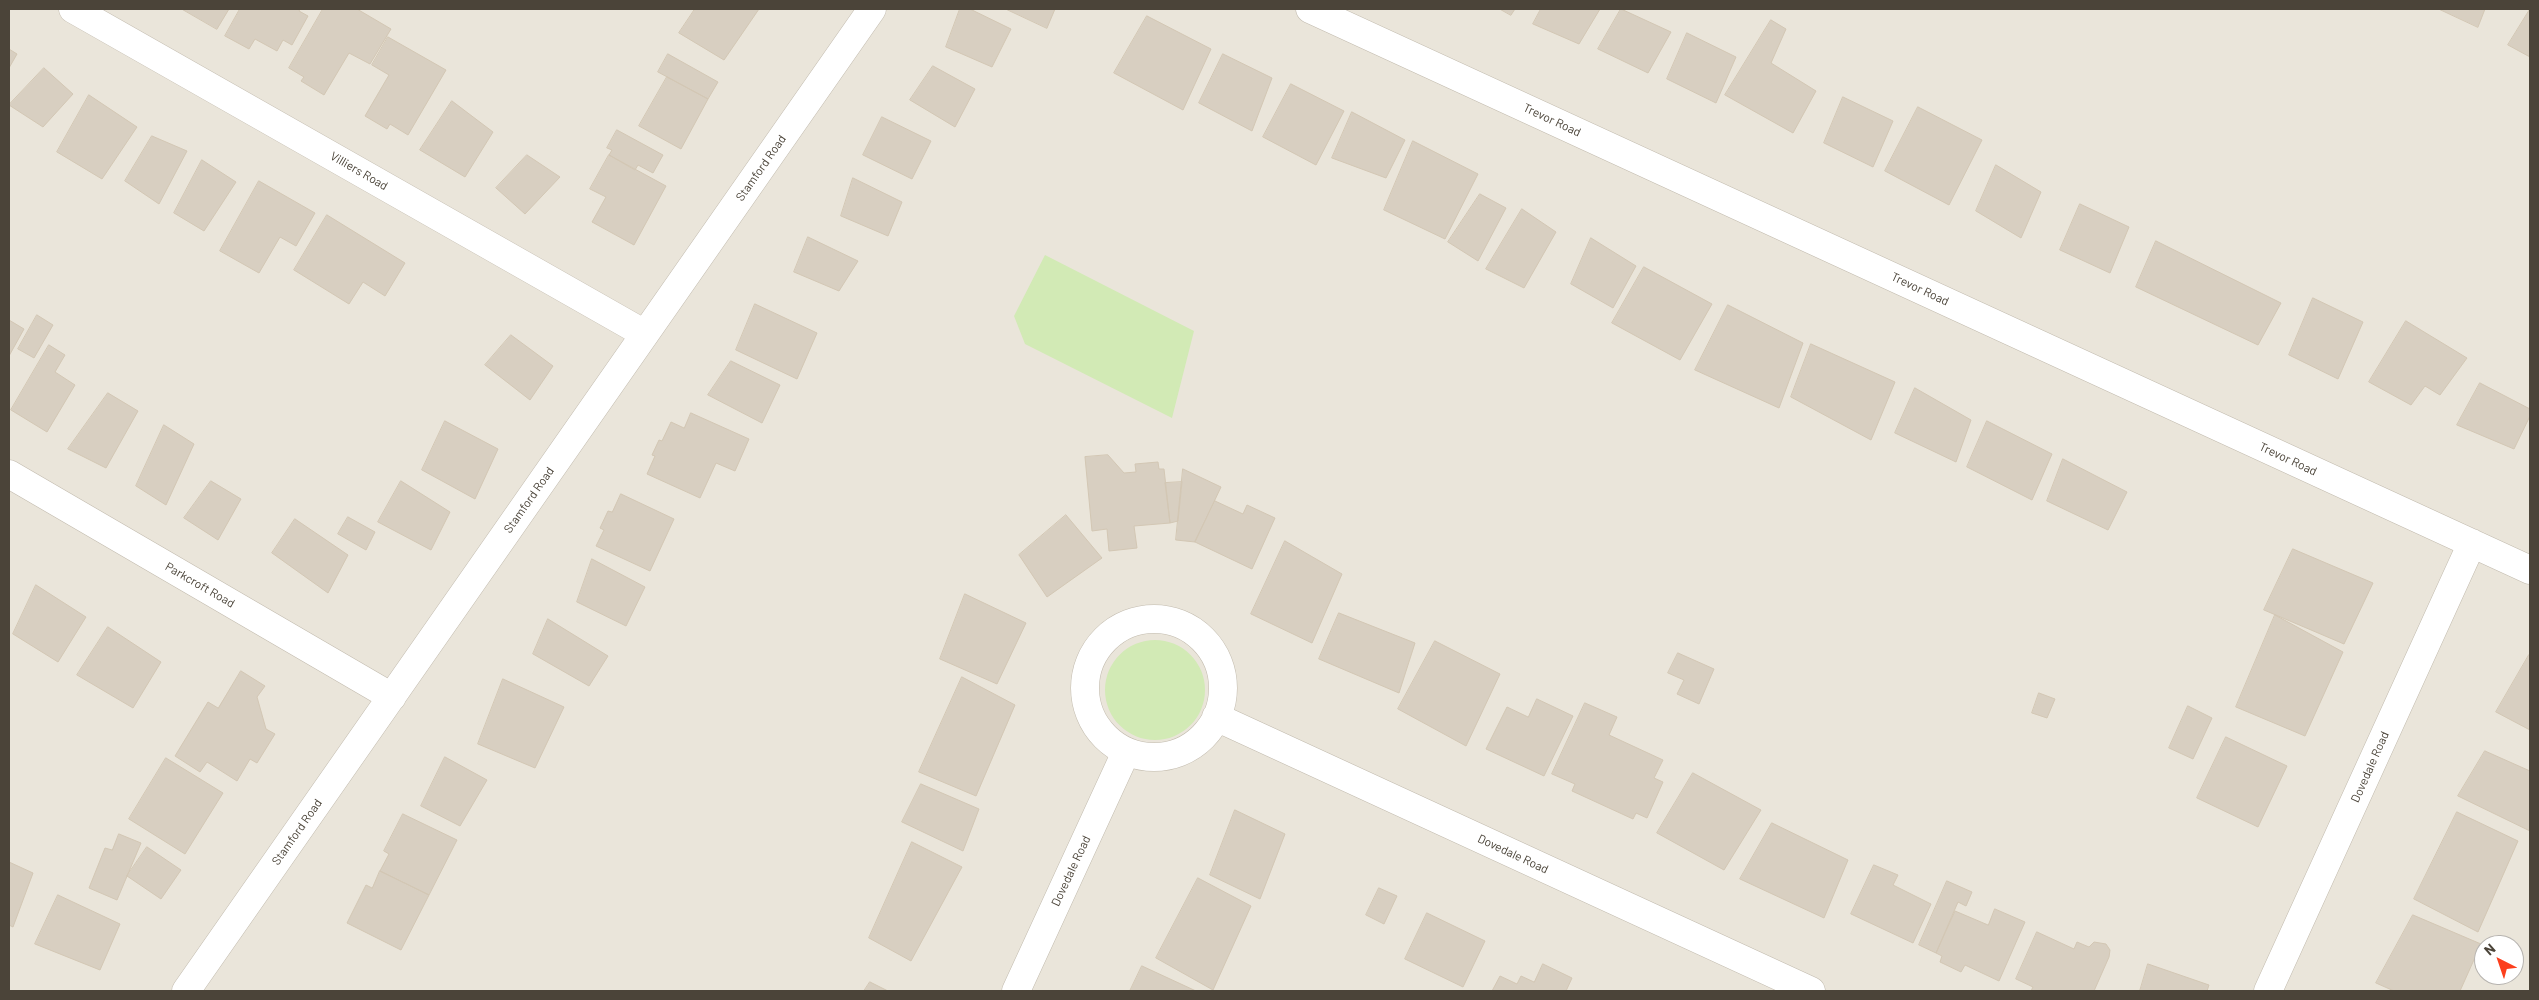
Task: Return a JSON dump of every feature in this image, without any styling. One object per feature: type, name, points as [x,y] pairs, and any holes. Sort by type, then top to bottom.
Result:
[{"type":"street","name":"Villiers Road","points":[[73,9],[645,334]]},
{"type":"street","name":"Stamford Road","points":[[186,991],[872,9]]},
{"type":"street","name":"Trevor Road","points":[[1310,9],[2530,570]]},
{"type":"street","name":"Parkcroft Road","points":[[9,474],[392,697]]},
{"type":"street","name":"Dovedale Road","points":[[2268,991],[2472,543]]},
{"type":"street","points":[[1161,619],[1182,624],[1200,636],[1214,654],[1222,674],[1222,696],[1216,717],[1204,735],[1188,748],[1168,756],[1147,757],[1126,752],[1103,734],[1094,723],[1086,703],[1085,681],[1090,660],[1102,642],[1119,628],[1140,620],[1161,619]]},
{"type":"street","name":"Dovedale Road","points":[[1216,717],[1810,991]]},
{"type":"street","name":"Dovedale Road","points":[[1016,991],[1126,752]]},
{"type":"shaded area","points":[[9,9],[2530,9],[2530,991],[9,991]]},
{"type":"green space","points":[[1045,255],[1194,331],[1172,418],[1025,344],[1014,316]]},
{"type":"green space","points":[[1155,640],[1165,641],[1183,648],[1197,662],[1204,680],[1204,700],[1197,718],[1183,732],[1165,739],[1155,740],[1145,739],[1127,732],[1113,718],[1106,700],[1105,690],[1106,680],[1113,662],[1127,648],[1145,641]]},
{"type":"building","points":[[182,9],[229,9],[217,29]]},
{"type":"building","points":[[240,9],[300,9],[299,11],[308,16],[292,45],[283,40],[277,51],[255,39],[249,49],[225,36]]},
{"type":"building","points":[[323,9],[357,9],[391,29],[370,64],[349,53],[324,95],[301,81],[304,77],[289,68]]},
{"type":"building","points":[[695,9],[759,9],[724,60],[679,33]]},
{"type":"building","points":[[960,9],[970,9],[1011,29],[992,67],[946,47]]},
{"type":"building","points":[[1006,9],[1055,9],[1047,28]]},
{"type":"building","points":[[1500,9],[1515,9],[1511,15]]},
{"type":"building","points":[[1541,9],[1600,9],[1579,44],[1533,24]]},
{"type":"building","points":[[1621,9],[1671,32],[1648,73],[1598,49]]},
{"type":"building","points":[[2439,9],[2485,9],[2478,27]]},
{"type":"building","points":[[2530,9],[2530,57],[2508,45]]},
{"type":"building","points":[[1147,16],[1211,49],[1183,110],[1114,73]]},
{"type":"building","points":[[1771,20],[1786,29],[1771,63],[1816,91],[1793,133],[1725,95]]},
{"type":"building","points":[[1687,33],[1736,57],[1716,103],[1667,79]]},
{"type":"building","points":[[388,37],[446,70],[408,135],[390,124],[387,129],[365,116],[389,75],[372,65]]},
{"type":"building","points":[[9,49],[17,54],[9,68]]},
{"type":"building","points":[[668,54],[718,82],[708,99],[658,72]]},
{"type":"building","points":[[1223,54],[1272,78],[1252,131],[1199,103]]},
{"type":"building","points":[[933,66],[975,89],[955,127],[910,100]]},
{"type":"building","points":[[44,68],[73,94],[43,127],[9,105]]},
{"type":"building","points":[[667,77],[708,99],[681,149],[639,126]]},
{"type":"building","points":[[1291,84],[1344,111],[1316,165],[1263,137]]},
{"type":"building","points":[[89,95],[137,127],[102,179],[57,152]]},
{"type":"building","points":[[1843,97],[1893,121],[1873,167],[1824,143]]},
{"type":"building","points":[[452,101],[493,132],[465,177],[420,150]]},
{"type":"building","points":[[1918,107],[1982,140],[1949,205],[1885,171]]},
{"type":"building","points":[[1352,112],[1405,140],[1386,178],[1332,158]]},
{"type":"building","points":[[882,117],[931,141],[912,179],[863,155]]},
{"type":"building","points":[[617,130],[663,155],[653,173],[638,165],[635,170],[609,155],[612,150],[607,148]]},
{"type":"building","points":[[152,136],[187,151],[159,204],[125,181]]},
{"type":"building","points":[[1413,141],[1478,174],[1445,239],[1384,210]]},
{"type":"building","points":[[527,155],[560,177],[525,214],[496,188]]},
{"type":"building","points":[[609,155],[666,186],[634,245],[592,222],[606,197],[590,189]]},
{"type":"building","points":[[202,160],[236,182],[204,231],[174,213]]},
{"type":"building","points":[[1996,165],[2041,192],[2021,238],[1976,211]]},
{"type":"building","points":[[853,178],[902,202],[888,236],[841,216]]},
{"type":"building","points":[[259,181],[315,213],[296,246],[280,237],[259,273],[220,251]]},
{"type":"building","points":[[1480,194],[1506,208],[1478,261],[1448,242]]},
{"type":"building","points":[[2080,204],[2129,227],[2110,273],[2060,250]]},
{"type":"building","points":[[1522,209],[1556,232],[1524,288],[1486,269]]},
{"type":"building","points":[[327,215],[405,263],[385,296],[363,282],[349,304],[294,270]]},
{"type":"building","points":[[808,237],[858,261],[839,291],[794,272]]},
{"type":"building","points":[[1591,238],[1636,266],[1613,308],[1571,284]]},
{"type":"building","points":[[2156,241],[2281,303],[2258,345],[2136,287]]},
{"type":"building","points":[[1644,267],[1712,304],[1680,360],[1612,323]]},
{"type":"building","points":[[2313,298],[2363,322],[2338,379],[2289,355]]},
{"type":"building","points":[[755,304],[817,333],[797,379],[736,350]]},
{"type":"building","points":[[1728,305],[1803,343],[1779,408],[1695,370]]},
{"type":"building","points":[[37,315],[53,325],[34,358],[18,349]]},
{"type":"building","points":[[9,320],[24,329],[9,356]]},
{"type":"building","points":[[2406,321],[2467,358],[2440,395],[2425,386],[2411,405],[2369,382]]},
{"type":"building","points":[[511,335],[553,366],[530,400],[485,365]]},
{"type":"building","points":[[1811,344],[1895,382],[1871,440],[1791,397]]},
{"type":"building","points":[[49,345],[65,355],[55,372],[75,385],[47,432],[11,410]]},
{"type":"building","points":[[731,361],[780,385],[762,423],[708,395]]},
{"type":"building","points":[[2480,383],[2530,409],[2530,416],[2514,449],[2457,425]]},
{"type":"building","points":[[1915,388],[1971,420],[1956,462],[1895,433]]},
{"type":"building","points":[[108,393],[138,411],[106,468],[68,449]]},
{"type":"building","points":[[691,413],[749,439],[735,471],[716,463],[700,498],[647,474],[655,456],[652,455],[659,440],[662,441],[671,422],[684,428]]},
{"type":"building","points":[[445,421],[498,449],[475,499],[422,470]]},
{"type":"building","points":[[1987,421],[2052,454],[2032,500],[1967,467]]},
{"type":"building","points":[[164,425],[194,444],[166,505],[136,486]]},
{"type":"building","points":[[1108,455],[1124,473],[1136,472],[1135,464],[1158,462],[1159,469],[1164,469],[1170,523],[1134,526],[1137,548],[1109,551],[1107,529],[1092,531],[1085,457]]},
{"type":"building","points":[[2063,459],[2127,492],[2108,530],[2047,501]]},
{"type":"building","points":[[1183,469],[1221,487],[1195,542],[1176,540]]},
{"type":"building","points":[[211,481],[241,499],[218,540],[184,518]]},
{"type":"building","points":[[401,481],[450,512],[431,550],[378,522]]},
{"type":"building","points":[[1182,482],[1178,521],[1170,523],[1165,483]]},
{"type":"building","points":[[621,494],[674,519],[650,571],[596,546],[604,530],[600,528],[608,511],[612,512]]},
{"type":"building","points":[[1215,501],[1243,514],[1247,505],[1275,518],[1252,569],[1195,542]]},
{"type":"building","points":[[1066,515],[1102,558],[1047,597],[1019,555]]},
{"type":"building","points":[[348,517],[375,532],[366,550],[338,534]]},
{"type":"building","points":[[295,519],[348,555],[328,593],[272,553]]},
{"type":"building","points":[[1285,541],[1342,574],[1312,643],[1251,614]]},
{"type":"building","points":[[2293,549],[2373,583],[2344,644],[2264,610]]},
{"type":"building","points":[[592,559],[645,587],[626,626],[577,602]]},
{"type":"building","points":[[36,585],[86,617],[58,662],[13,634]]},
{"type":"building","points":[[965,594],[1026,623],[997,684],[940,659]]},
{"type":"building","points":[[1339,613],[1415,643],[1399,693],[1319,659]]},
{"type":"building","points":[[2275,615],[2343,652],[2305,736],[2236,707]]},
{"type":"building","points":[[548,619],[608,656],[589,686],[533,654]]},
{"type":"building","points":[[108,627],[161,662],[133,708],[77,675]]},
{"type":"building","points":[[1435,641],[1500,674],[1466,746],[1398,709]]},
{"type":"building","points":[[1678,653],[1714,669],[1699,704],[1677,694],[1684,680],[1668,673]]},
{"type":"building","points":[[2530,656],[2530,730],[2496,712]]},
{"type":"building","points":[[241,671],[265,686],[257,697],[266,729],[275,734],[257,763],[250,759],[237,781],[207,762],[200,772],[175,756],[208,702],[218,708]]},
{"type":"building","points":[[962,677],[1015,705],[976,796],[919,772]]},
{"type":"building","points":[[503,679],[564,707],[535,768],[478,744]]},
{"type":"building","points":[[2039,693],[2055,699],[2047,718],[2032,713]]},
{"type":"building","points":[[1537,699],[1573,716],[1544,776],[1486,749],[1507,707],[1528,717]]},
{"type":"building","points":[[1585,703],[1617,717],[1609,735],[1663,760],[1654,778],[1663,782],[1647,818],[1636,813],[1633,819],[1572,791],[1575,784],[1552,774]]},
{"type":"building","points":[[2188,706],[2212,718],[2193,759],[2169,748]]},
{"type":"building","points":[[2226,737],[2287,766],[2258,827],[2197,798]]},
{"type":"building","points":[[2485,751],[2530,771],[2530,831],[2458,796]]},
{"type":"building","points":[[445,757],[487,780],[460,826],[421,806]]},
{"type":"building","points":[[166,758],[223,793],[185,854],[129,819]]},
{"type":"building","points":[[1693,773],[1761,810],[1724,870],[1657,833]]},
{"type":"building","points":[[921,784],[979,809],[963,851],[902,822]]},
{"type":"building","points":[[1235,810],[1285,834],[1260,899],[1210,875]]},
{"type":"building","points":[[2457,812],[2518,841],[2478,932],[2414,899]]},
{"type":"building","points":[[403,814],[457,840],[429,895],[380,871],[389,854],[384,851]]},
{"type":"building","points":[[1772,823],[1848,860],[1824,918],[1740,879]]},
{"type":"building","points":[[119,834],[141,843],[117,900],[89,888],[105,848],[112,850]]},
{"type":"building","points":[[912,842],[962,867],[911,961],[869,938]]},
{"type":"building","points":[[147,847],[181,870],[161,899],[127,876]]},
{"type":"building","points":[[9,862],[33,873],[13,927],[9,925]]},
{"type":"building","points":[[1874,865],[1898,875],[1893,885],[1931,904],[1913,943],[1851,914]]},
{"type":"building","points":[[380,871],[429,895],[401,950],[347,923],[366,885],[372,888]]},
{"type":"building","points":[[1198,878],[1251,906],[1213,990],[1156,958]]},
{"type":"building","points":[[1947,881],[1972,892],[1966,906],[1958,902],[1936,953],[1919,945]]},
{"type":"building","points":[[1379,888],[1397,896],[1384,924],[1366,915]]},
{"type":"building","points":[[58,895],[120,924],[100,970],[35,944]]},
{"type":"building","points":[[1995,909],[2025,922],[1999,981],[1965,965],[1961,972],[1940,962],[1942,956],[1936,953],[1955,911],[1988,925]]},
{"type":"building","points":[[1427,913],[1485,941],[1463,987],[1405,959]]},
{"type":"building","points":[[2413,915],[2474,941],[2474,960],[2460,991],[2394,991],[2376,983]]},
{"type":"building","points":[[2037,932],[2074,949],[2077,942],[2089,947],[2094,942],[2106,944],[2110,950],[2109,957],[2094,991],[2031,991],[2033,987],[2016,979]]},
{"type":"building","points":[[1543,964],[1572,978],[1566,991],[1492,991],[1500,976],[1517,984],[1521,976],[1534,982]]},
{"type":"building","points":[[2148,964],[2209,985],[2207,991],[2140,991]]},
{"type":"building","points":[[1142,966],[1196,991],[1130,991]]},
{"type":"building","points":[[870,982],[888,991],[864,991]]}]
